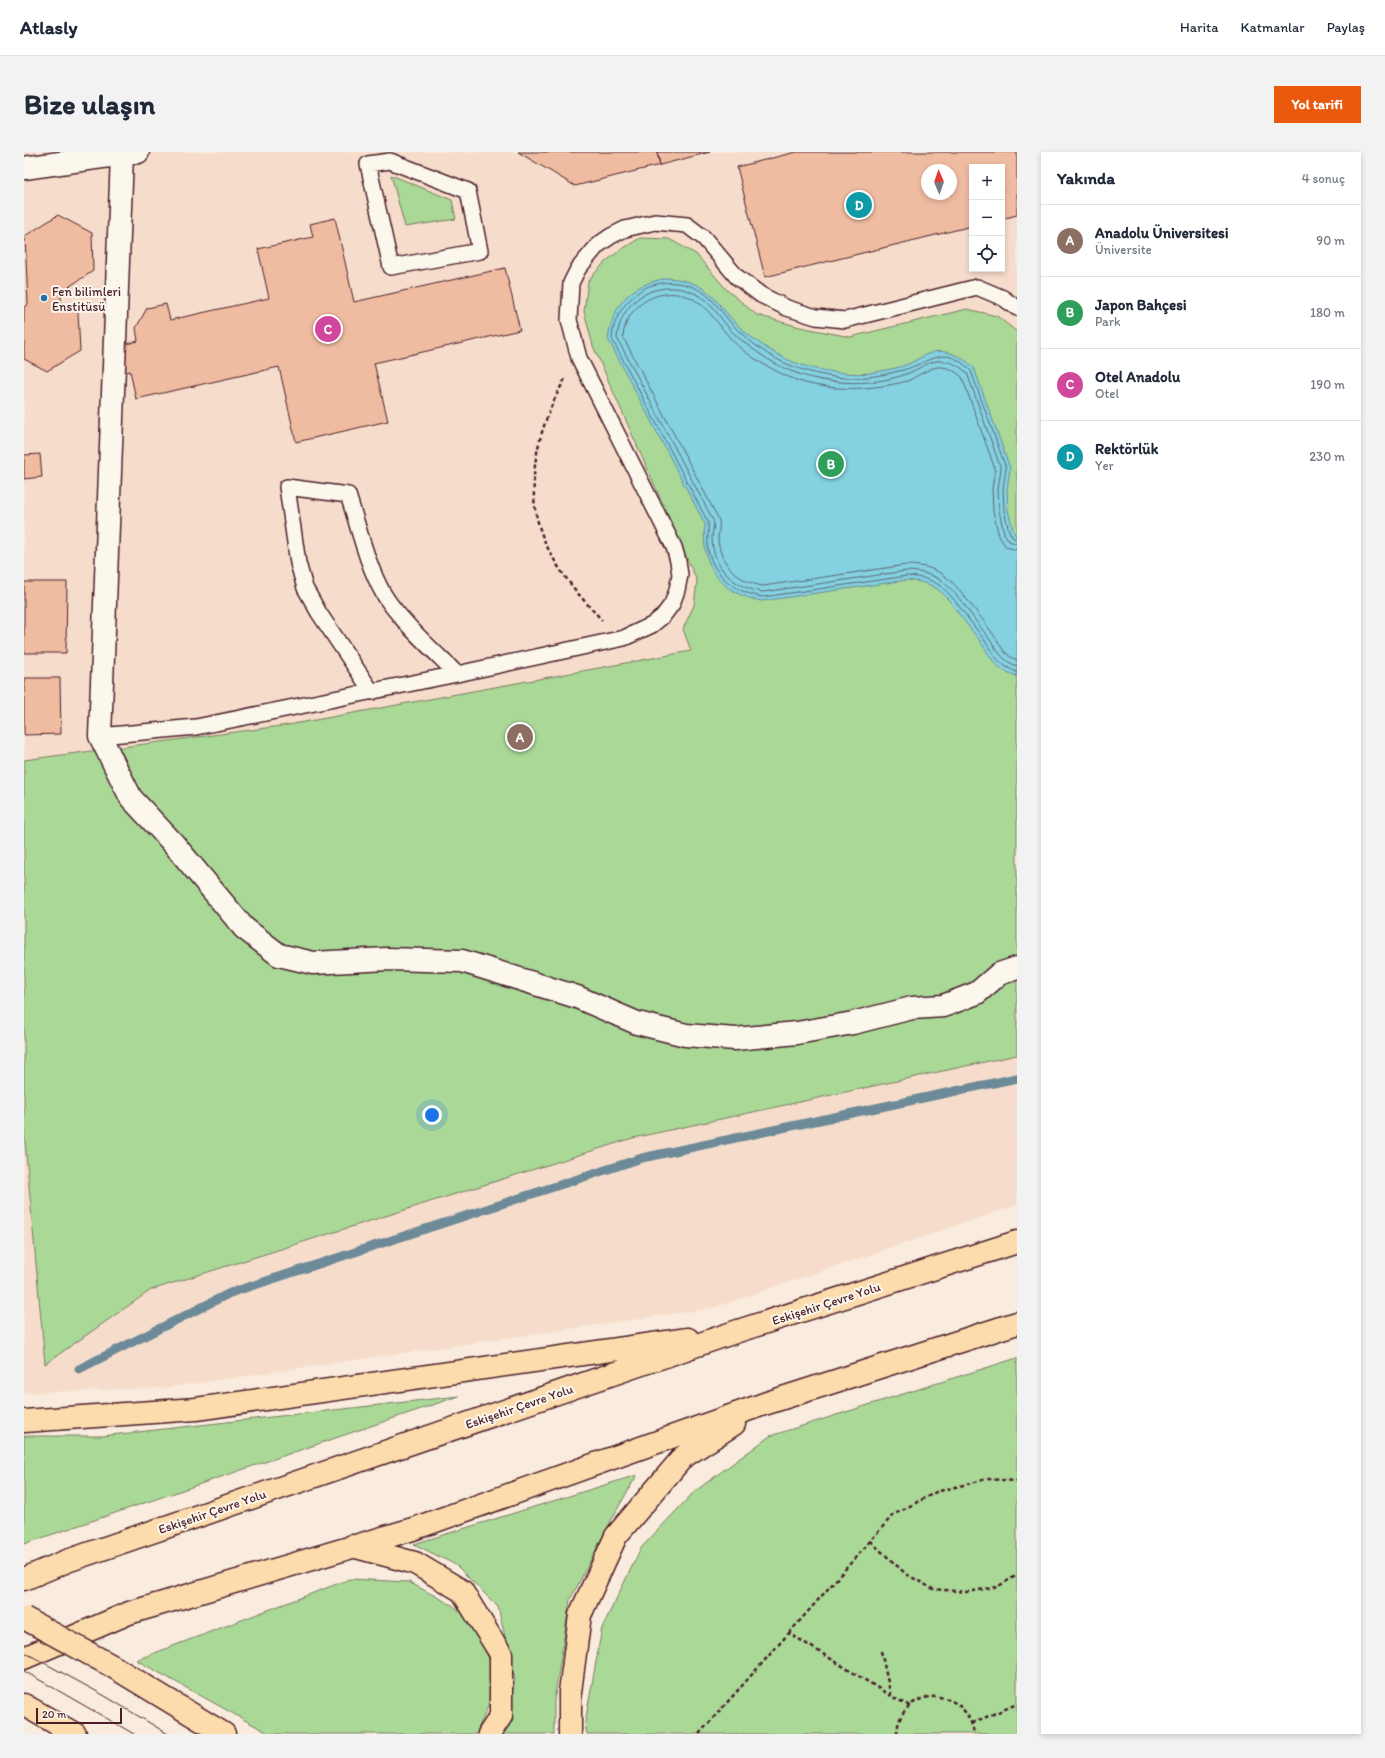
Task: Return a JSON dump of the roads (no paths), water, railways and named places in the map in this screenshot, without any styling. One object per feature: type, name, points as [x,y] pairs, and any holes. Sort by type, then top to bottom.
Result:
[{"type":"main road","name":"Eskişehir Çevre Yolu","points":[[24,1580],[67,1561],[738,1332],[1017,1242]]},
{"type":"main road","points":[[24,1658],[129,1613],[413,1529],[764,1404],[1017,1323]]},
{"type":"main road","points":[[24,1421],[196,1409],[738,1332]]},
{"type":"main road","points":[[570,1734],[570,1692],[580,1614],[616,1536],[683,1457],[764,1404]]},
{"type":"main road","points":[[352,1546],[415,1563],[462,1591],[501,1654],[501,1716],[488,1734]]},
{"type":"main road","points":[[24,1618],[112,1666],[224,1734]]},
{"type":"main road","points":[[24,1704],[75,1734]]},
{"type":"street","points":[[24,168],[130,153],[100,736],[131,798],[173,843],[244,928],[279,955],[313,963],[387,959],[462,961],[577,997],[637,1023],[686,1035],[735,1039],[797,1033],[853,1023],[912,1008],[943,1006],[977,993],[999,974],[1017,968]]},
{"type":"lane","points":[[367,158],[390,161],[468,191],[480,251],[391,267],[367,158]]},
{"type":"lane","points":[[100,736],[196,727],[457,674],[624,638],[652,625],[663,616],[672,604],[680,575],[674,547],[579,358],[569,320],[571,283],[578,269],[598,245],[625,228],[655,222],[687,225],[704,238],[737,277],[760,295],[787,308],[816,317],[845,320],[977,287],[1003,298],[1017,308]]},
{"type":"lane","points":[[372,692],[319,613],[305,588],[298,563],[287,487],[348,495],[371,569],[384,594],[404,619],[457,674]]},
{"type":"water","points":[[668,278],[684,280],[705,290],[744,331],[768,349],[785,359],[804,366],[842,373],[870,373],[903,366],[929,353],[939,351],[956,355],[974,368],[1010,468],[1007,489],[1008,510],[1013,530],[1017,538],[1017,676],[1004,670],[995,663],[948,599],[938,590],[925,583],[907,580],[762,601],[735,592],[716,576],[706,553],[704,539],[705,524],[608,339],[610,326],[614,315],[619,305],[626,297],[634,290],[644,285]]},
{"type":"waterway","points":[[79,1369],[230,1293],[642,1158],[1017,1078]]},
{"type":"tram line","points":[[24,1652],[105,1696],[168,1734]]},
{"type":"tram line","points":[[24,1671],[134,1734]]},
{"type":"place","name":"Rektörlük","points":[[859,205]]},
{"type":"place","name":"Fen bilimleri Enstitüsü","points":[[44,298]]},
{"type":"place","name":"Otel Anadolu","points":[[328,329]]},
{"type":"place","name":"Japon Bahçesi","points":[[831,464]]},
{"type":"place","name":"Anadolu Üniversitesi","points":[[520,737]]}]
